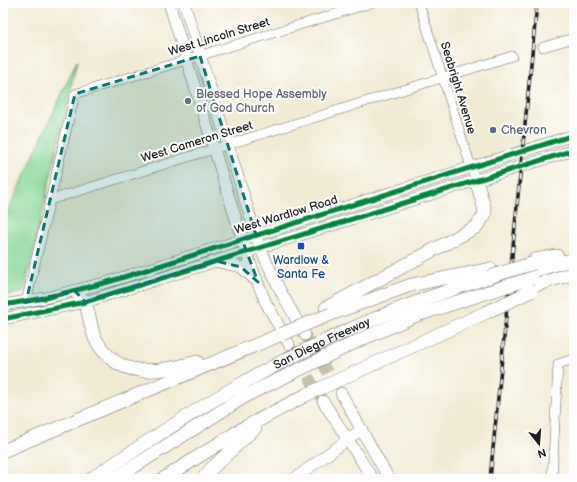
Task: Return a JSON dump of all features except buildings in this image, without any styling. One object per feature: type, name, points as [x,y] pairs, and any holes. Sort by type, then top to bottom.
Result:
[{"type":"highway","points":[[329,311],[476,227],[484,216],[485,211],[476,179]]},
{"type":"highway","name":"San Diego Freeway","points":[[90,479],[200,409],[287,360],[373,320],[488,289],[533,275],[557,256],[574,250]]},
{"type":"highway","points":[[533,275],[574,259]]},
{"type":"highway","points":[[106,479],[211,411],[308,358],[425,307],[533,275],[574,265]]},
{"type":"highway","points":[[533,275],[568,275]]},
{"type":"highway","points":[[3,451],[256,345],[285,339],[299,322],[329,311],[411,285],[488,289]]},
{"type":"highway","points":[[163,479],[212,447],[271,413],[337,380],[488,289]]},
{"type":"highway","points":[[114,479],[247,395],[362,338],[414,316],[488,289]]},
{"type":"highway","name":"San Diego Freeway","points":[[128,479],[213,424],[295,379],[488,289]]},
{"type":"highway","points":[[75,291],[85,302],[92,329],[99,344],[110,358],[129,368],[150,372],[161,371],[239,352]]},
{"type":"highway","points":[[203,479],[210,470],[271,413]]},
{"type":"main road","points":[[170,3],[186,60],[246,252],[265,301],[285,339]]},
{"type":"main road","points":[[184,3],[260,248],[281,292],[305,336]]},
{"type":"main road","name":"West Wardlow Road","points":[[3,305],[26,302],[75,291],[470,167],[574,136]]},
{"type":"main road","name":"West Wardlow Road","points":[[3,319],[85,302],[476,179],[574,150]]},
{"type":"main road","points":[[216,261],[241,267],[258,282]]},
{"type":"main road","points":[[341,393],[389,479]]},
{"type":"main road","points":[[323,401],[373,479]]},
{"type":"main road","points":[[294,479],[362,429]]},
{"type":"street","name":"West Lincoln Street","points":[[50,200],[75,94],[371,3]]},
{"type":"street","name":"Seabright Avenue","points":[[418,3],[470,167],[476,179]]},
{"type":"street","points":[[543,47],[574,38]]},
{"type":"street","name":"West Cameron Street","points":[[50,200],[512,56]]},
{"type":"street","points":[[26,302],[50,200]]},
{"type":"street","points":[[552,479],[558,364],[574,359]]},
{"type":"highlighted area","points":[[200,56],[256,235],[242,239],[258,282],[241,267],[216,261],[85,302],[75,291],[26,302],[75,94]]},
{"type":"green space","points":[[77,61],[24,292],[3,296],[3,222]]},
{"type":"tunnel","points":[[305,335],[338,389]]},
{"type":"tunnel","points":[[291,348],[323,401]]},
{"type":"railway","points":[[490,479],[537,3]]},
{"type":"cycle path","points":[[3,305],[45,298],[108,282],[574,135]]},
{"type":"cycle path","points":[[3,319],[85,302],[574,150]]},
{"type":"place","name":"Blessed Hope Assembly of God Church","points":[[188,101]]},
{"type":"place","name":"Chevron","points":[[493,130]]},
{"type":"place","name":"Wardlow & Santa Fe","points":[[301,246]]}]
